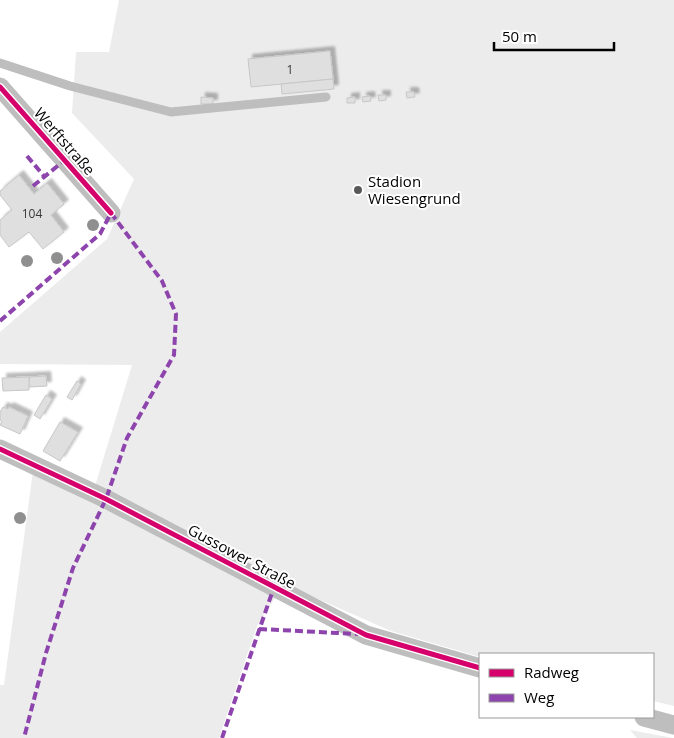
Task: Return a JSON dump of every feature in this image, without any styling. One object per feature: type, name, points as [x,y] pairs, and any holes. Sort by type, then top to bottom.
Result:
[{"type":"street","name":"Werftstraße","points":[[0,87],[111,213]]},
{"type":"street","name":"Gussower Straße","points":[[0,449],[106,499],[366,635],[479,668]]},
{"type":"street","points":[[648,718],[674,725]]},
{"type":"lane","points":[[0,63],[70,86],[171,112],[326,97]]},
{"type":"shaded area","points":[[119,0],[674,0],[674,706],[654,701],[654,653],[479,653],[479,657],[391,631],[284,584],[257,626],[219,738],[0,738],[0,685],[4,685],[33,471],[91,499],[132,365],[0,364],[0,332],[107,239],[134,179],[72,113],[76,52],[109,52]]},
{"type":"shaded area","points":[[630,730],[673,738],[637,738]]},
{"type":"building","points":[[330,51],[333,79],[251,87],[248,59]]},
{"type":"building","points":[[333,79],[334,89],[282,94],[281,84]]},
{"type":"building","points":[[406,92],[414,92],[415,97],[407,98]]},
{"type":"building","points":[[378,95],[386,95],[386,100],[379,101]]},
{"type":"building","points":[[370,96],[371,101],[363,102],[362,97]]},
{"type":"building","points":[[201,97],[213,98],[213,104],[201,104]]},
{"type":"building","points":[[355,97],[355,103],[347,103],[347,98]]},
{"type":"building","points":[[19,175],[34,194],[47,183],[64,204],[51,215],[64,232],[43,249],[29,232],[9,247],[0,235],[0,220],[12,210],[0,195],[0,191]]},
{"type":"building","points":[[46,376],[47,386],[29,387],[29,377]]},
{"type":"building","points":[[29,377],[29,390],[3,391],[2,378]]},
{"type":"building","points":[[77,381],[81,384],[72,400],[67,397]]},
{"type":"building","points":[[46,395],[52,399],[40,419],[34,415]]},
{"type":"building","points":[[3,407],[8,409],[9,407],[28,416],[20,434],[0,425],[2,421],[0,420],[0,412]]},
{"type":"building","points":[[60,422],[78,432],[60,461],[43,451]]},
{"type":"marked path","points":[[27,156],[44,176]]},
{"type":"marked path","points":[[33,186],[65,160]]},
{"type":"marked path","points":[[0,321],[100,234],[111,213],[162,281],[176,314],[174,355],[127,438],[106,499],[73,568],[46,653],[24,738]]},
{"type":"marked path","points":[[222,738],[274,587]]},
{"type":"marked path","points":[[259,629],[358,634]]},
{"type":"cycle path","points":[[0,87],[111,213]]},
{"type":"cycle path","points":[[0,449],[106,499],[366,635],[479,668]]},
{"type":"place","name":"Stadion Wiesengrund","points":[[358,190]]}]
